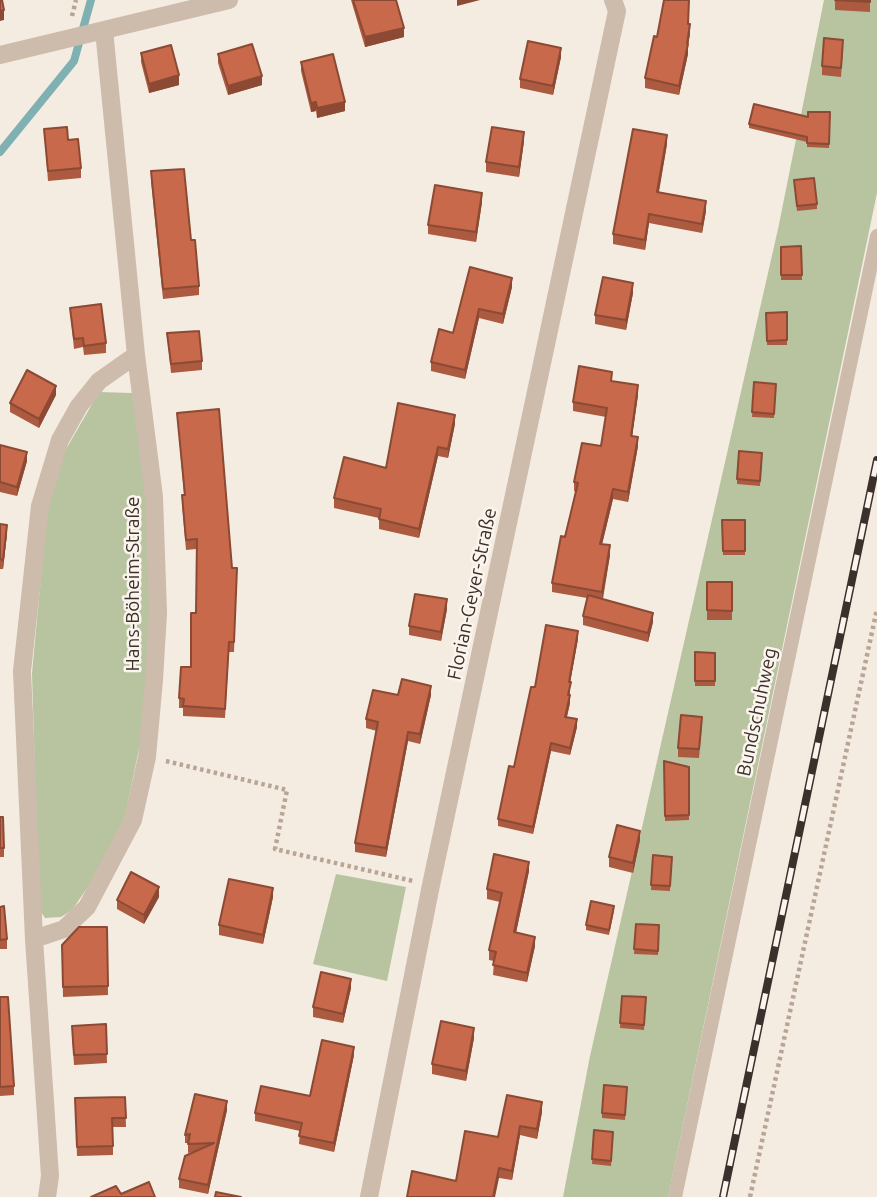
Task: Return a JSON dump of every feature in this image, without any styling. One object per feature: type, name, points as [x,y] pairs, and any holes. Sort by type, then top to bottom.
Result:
[{"type":"street","points":[[0,55],[229,0]]},
{"type":"street","name":"Florian-Geyer-Straße","points":[[369,1197],[431,885],[617,11],[613,0]]},
{"type":"street","name":"Hans-Böheim-Straße","points":[[34,939],[64,929],[86,907],[133,820],[147,757],[158,613],[154,496],[136,355],[88,34]]},
{"type":"street","points":[[47,1197],[50,1175],[34,939],[22,671],[40,506],[60,440],[79,406],[99,381],[136,355]]},
{"type":"lane","name":"Bundschuhweg","points":[[675,1197],[877,236]]},
{"type":"path","points":[[750,1197],[877,610]]},
{"type":"path","points":[[147,757],[288,790],[275,849],[431,885]]},
{"type":"green space","points":[[824,0],[877,0],[877,193],[668,1197],[563,1197],[590,1056],[778,229]]},
{"type":"green space","points":[[99,392],[132,393],[147,497],[150,612],[145,720],[125,816],[96,875],[72,910],[61,917],[45,918],[39,909],[32,673],[47,512],[65,451]]},
{"type":"green space","points":[[336,874],[406,887],[387,981],[313,964]]},
{"type":"building","points":[[0,0],[4,10],[0,11]]},
{"type":"building","points":[[353,0],[396,0],[404,28],[365,37]]},
{"type":"building","points":[[664,0],[689,0],[688,44],[679,86],[645,78]]},
{"type":"building","points":[[835,0],[870,0],[870,2]]},
{"type":"building","points":[[824,38],[843,40],[841,68],[822,66]]},
{"type":"building","points":[[528,41],[561,48],[553,86],[520,79]]},
{"type":"building","points":[[252,44],[262,76],[228,86],[218,54]]},
{"type":"building","points":[[171,45],[179,75],[149,84],[141,53]]},
{"type":"building","points":[[333,54],[345,102],[317,108],[316,102],[311,103],[301,62]]},
{"type":"building","points":[[754,104],[808,117],[808,112],[830,112],[829,144],[807,143],[807,137],[749,124]]},
{"type":"building","points":[[67,127],[68,140],[78,139],[81,168],[48,171],[44,129]]},
{"type":"building","points":[[492,127],[524,132],[519,167],[486,162]]},
{"type":"building","points":[[633,129],[667,135],[657,192],[706,201],[702,224],[649,214],[645,240],[613,234]]},
{"type":"building","points":[[184,169],[199,286],[163,289],[151,171]]},
{"type":"building","points":[[814,178],[817,204],[797,206],[794,180]]},
{"type":"building","points":[[435,185],[482,193],[476,232],[428,225]]},
{"type":"building","points":[[801,246],[802,275],[781,275],[781,247]]},
{"type":"building","points":[[470,267],[512,278],[503,314],[479,309],[465,370],[431,362],[439,329],[453,333]]},
{"type":"building","points":[[603,277],[633,283],[626,320],[595,315]]},
{"type":"building","points":[[101,304],[106,343],[84,346],[83,338],[74,339],[70,308]]},
{"type":"building","points":[[787,312],[787,340],[767,341],[766,313]]},
{"type":"building","points":[[199,331],[202,361],[171,364],[167,333]]},
{"type":"building","points":[[579,366],[612,372],[611,381],[638,385],[631,436],[638,437],[628,492],[613,489],[600,544],[610,545],[602,592],[552,583],[561,536],[565,537],[578,483],[574,482],[582,443],[601,446],[607,408],[573,402]]},
{"type":"building","points":[[27,370],[56,386],[39,419],[10,403]]},
{"type":"building","points":[[754,382],[776,384],[774,414],[752,412]]},
{"type":"building","points":[[398,403],[455,415],[448,449],[438,447],[419,529],[379,519],[381,509],[334,498],[344,457],[386,468]]},
{"type":"building","points":[[219,409],[232,568],[237,568],[234,642],[229,642],[225,709],[183,706],[184,699],[179,698],[181,667],[191,667],[191,613],[196,613],[197,539],[186,540],[182,495],[185,495],[177,413]]},
{"type":"building","points":[[0,445],[27,452],[17,487],[0,482]]},
{"type":"building","points":[[739,451],[762,453],[760,481],[737,479]]},
{"type":"building","points":[[722,520],[745,520],[745,551],[723,551]]},
{"type":"building","points":[[0,524],[7,525],[3,560],[0,559]]},
{"type":"building","points":[[707,582],[732,582],[732,611],[707,610]]},
{"type":"building","points":[[415,594],[447,599],[441,632],[409,626]]},
{"type":"building","points":[[588,595],[653,613],[648,633],[583,616]]},
{"type":"building","points":[[546,625],[578,631],[565,717],[577,719],[570,748],[551,743],[533,827],[498,819],[509,766],[514,767],[531,687],[535,687]]},
{"type":"building","points":[[695,652],[715,653],[715,681],[695,681]]},
{"type":"building","points":[[402,679],[431,686],[420,734],[408,732],[386,848],[355,843],[378,722],[366,719],[373,690],[398,695]]},
{"type":"building","points":[[681,715],[702,717],[699,749],[678,748]]},
{"type":"building","points":[[664,761],[689,767],[689,815],[665,816]]},
{"type":"building","points":[[0,817],[3,817],[4,848],[0,848]]},
{"type":"building","points":[[617,825],[640,831],[633,863],[609,857]]},
{"type":"building","points":[[494,854],[529,862],[514,932],[535,937],[527,973],[493,965],[496,952],[489,950],[502,893],[487,889]]},
{"type":"building","points":[[653,855],[672,857],[670,886],[651,885]]},
{"type":"building","points":[[131,872],[159,887],[144,915],[117,900]]},
{"type":"building","points":[[229,879],[273,888],[263,935],[219,925]]},
{"type":"building","points":[[591,901],[614,906],[609,930],[586,925]]},
{"type":"building","points":[[4,906],[7,939],[0,940],[0,907]]},
{"type":"building","points":[[636,924],[659,925],[658,951],[634,949]]},
{"type":"building","points":[[79,927],[107,927],[108,986],[63,987],[62,945]]},
{"type":"building","points":[[321,972],[351,979],[343,1014],[313,1007]]},
{"type":"building","points":[[622,996],[646,997],[644,1025],[620,1023]]},
{"type":"building","points":[[0,997],[8,997],[14,1086],[0,1087]]},
{"type":"building","points":[[441,1021],[474,1028],[466,1071],[432,1064]]},
{"type":"building","points":[[106,1024],[107,1054],[74,1055],[72,1026]]},
{"type":"building","points":[[322,1040],[354,1047],[334,1143],[299,1136],[302,1123],[255,1113],[261,1086],[310,1096]]},
{"type":"building","points":[[604,1085],[627,1087],[625,1115],[602,1113]]},
{"type":"building","points":[[195,1094],[227,1101],[208,1185],[179,1179],[185,1156],[214,1143],[188,1144],[190,1134],[185,1135]]},
{"type":"building","points":[[507,1095],[542,1102],[537,1129],[520,1126],[512,1171],[499,1168],[493,1197],[407,1197],[412,1171],[456,1181],[465,1131],[498,1137]]},
{"type":"building","points":[[125,1097],[126,1118],[112,1118],[113,1146],[77,1147],[75,1098]]},
{"type":"building","points":[[594,1130],[613,1132],[611,1161],[592,1159]]},
{"type":"building","points":[[149,1182],[155,1197],[91,1197],[116,1186],[121,1194]]},
{"type":"building","points":[[216,1192],[241,1197],[215,1197]]},
{"type":"waterway","points":[[0,152],[74,61],[91,0]]},
{"type":"railway","points":[[723,1197],[877,460]]}]
